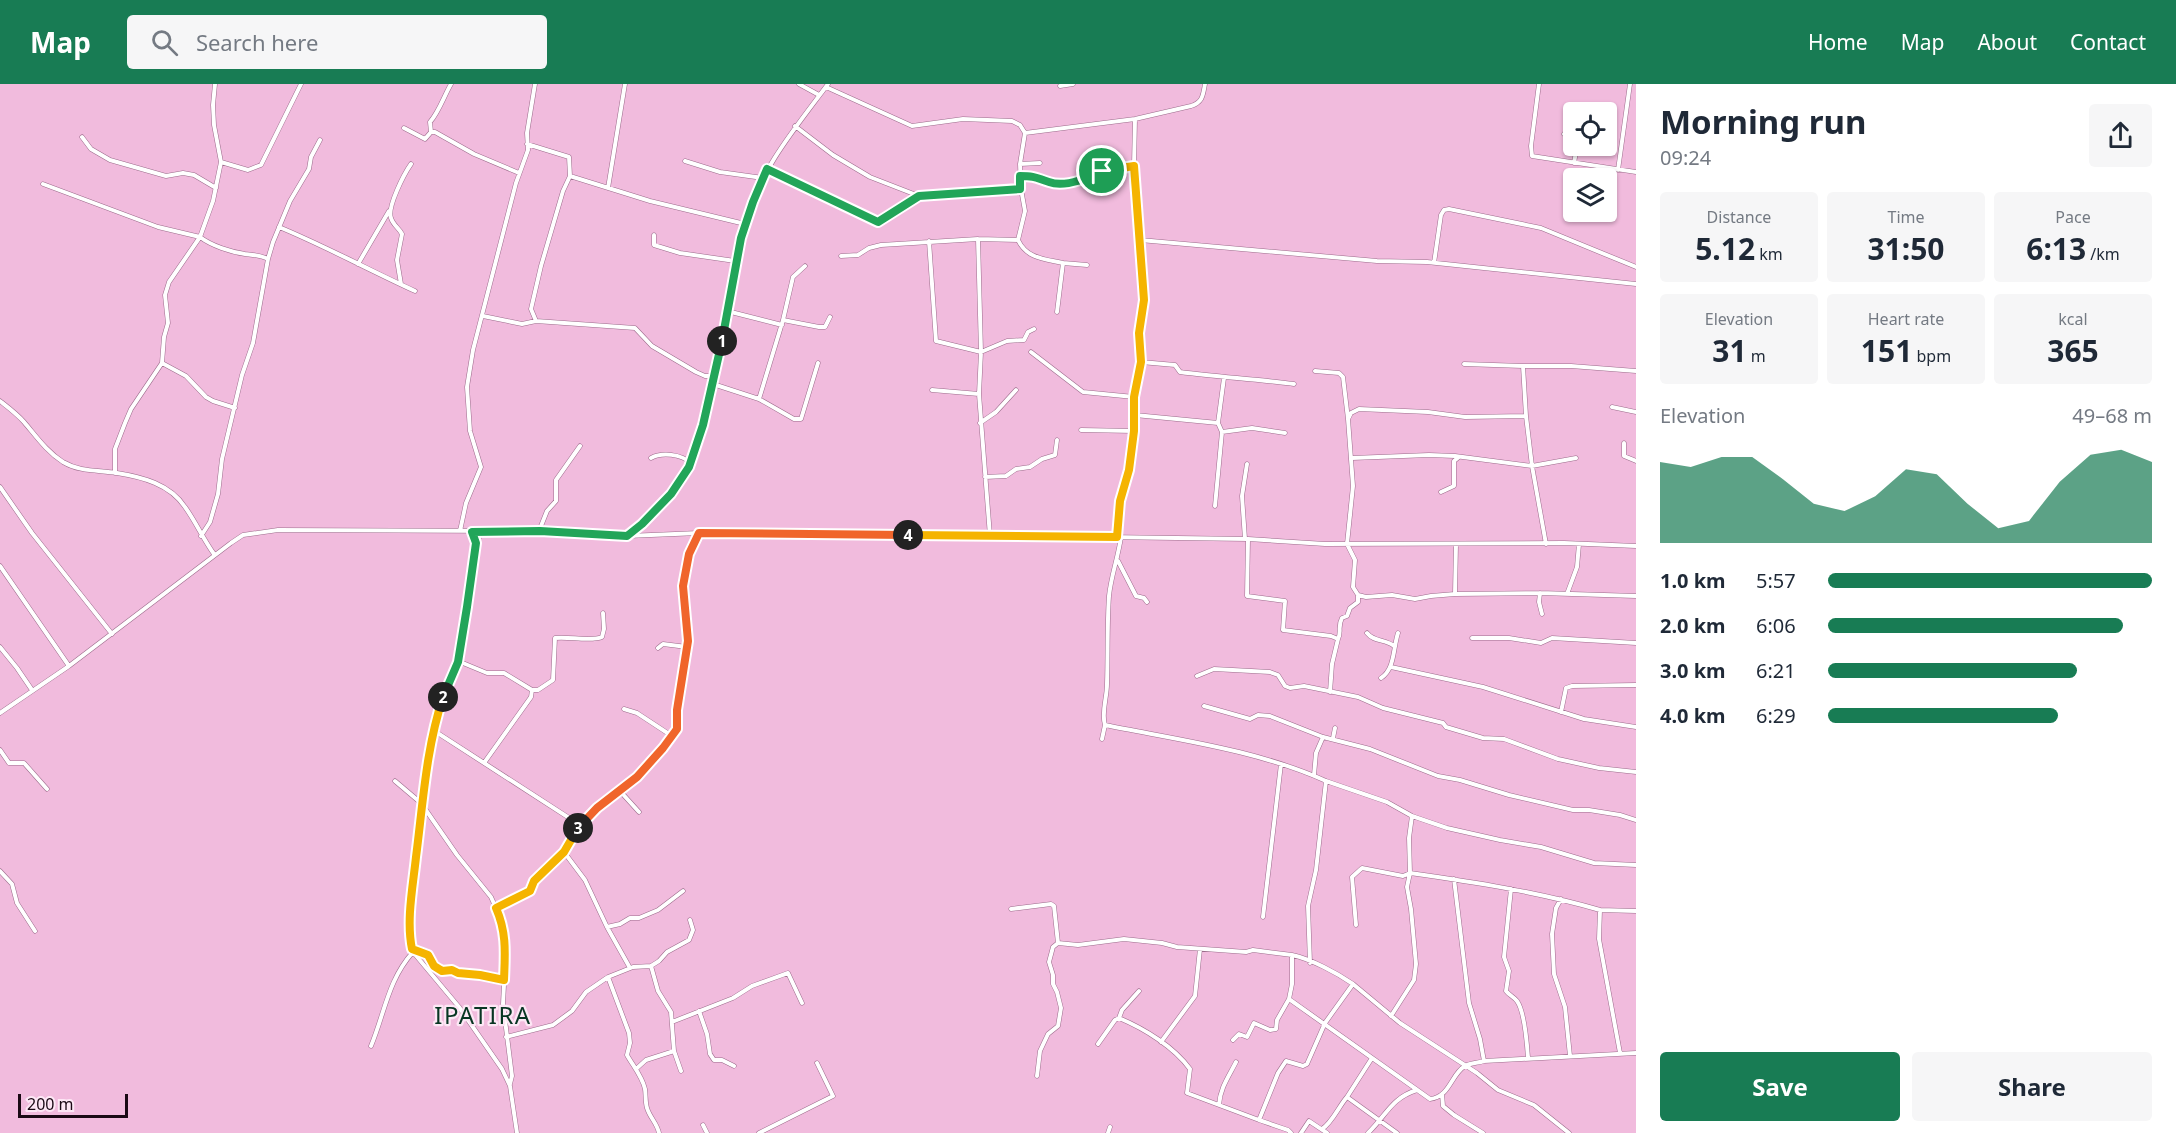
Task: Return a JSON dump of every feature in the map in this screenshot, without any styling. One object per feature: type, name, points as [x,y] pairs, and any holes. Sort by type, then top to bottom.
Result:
[{"type":"street","points":[[115,473],[115,449],[125,423],[131,409],[162,363],[164,337],[168,323],[165,296],[169,282],[200,237],[216,189],[221,162],[214,125],[215,84]]},
{"type":"street","points":[[221,162],[249,170],[261,165],[301,84]]},
{"type":"street","points":[[404,128],[425,139],[431,132],[430,122],[451,84]]},
{"type":"street","points":[[460,531],[466,503],[481,467],[470,431],[467,387],[473,351],[519,174],[528,150],[527,133],[535,84]]},
{"type":"street","points":[[608,188],[625,84]]},
{"type":"street","points":[[799,84],[819,95]]},
{"type":"street","points":[[1059,86],[1073,84]]},
{"type":"street","points":[[1025,133],[1135,119],[1199,103],[1203,98],[1205,84]]},
{"type":"street","points":[[1539,84],[1530,152],[1532,156],[1636,172]]},
{"type":"street","points":[[1618,170],[1630,84]]},
{"type":"street","points":[[627,536],[659,508],[684,477],[691,463],[713,384],[735,261],[745,224],[767,169],[782,143],[827,85],[912,126],[963,119],[1012,121],[1020,125],[1025,133],[1020,164],[1020,189],[1025,210],[1018,240],[1022,249],[1032,256],[1063,263],[1087,265]]},
{"type":"street","points":[[1102,738],[1107,687],[1109,598],[1112,574],[1118,561],[1120,501],[1129,470],[1136,415],[1134,397],[1141,362],[1139,333],[1144,300],[1134,166],[1135,119]]},
{"type":"street","points":[[795,126],[832,155],[870,177],[919,196],[1020,189]]},
{"type":"street","points":[[431,132],[519,174]]},
{"type":"street","points":[[82,137],[91,149],[110,160],[166,176],[183,173],[194,175],[216,189]]},
{"type":"street","points":[[201,536],[210,522],[216,500],[222,459],[242,375],[258,322],[268,259],[290,201],[309,169],[311,157],[320,140]]},
{"type":"street","points":[[527,144],[569,157],[570,177],[563,191],[531,309],[536,321]]},
{"type":"street","points":[[1574,163],[1575,156]]},
{"type":"street","points":[[685,161],[720,172],[764,178]]},
{"type":"street","points":[[1020,164],[1040,163]]},
{"type":"street","points":[[358,264],[389,210],[411,164]]},
{"type":"street","points":[[1020,176],[1037,176],[1051,183],[1080,181],[1102,171],[1134,166]]},
{"type":"street","points":[[767,169],[878,222],[919,196]]},
{"type":"street","points":[[570,177],[650,201],[745,224]]},
{"type":"street","points":[[43,184],[158,227],[200,237],[243,254],[261,255],[268,259]]},
{"type":"street","points":[[1434,263],[1441,215],[1444,210],[1449,209],[1541,228],[1636,267]]},
{"type":"street","points":[[389,210],[391,219],[402,234],[397,260],[401,284]]},
{"type":"street","points":[[279,227],[322,245],[415,291]]},
{"type":"street","points":[[654,235],[654,245],[680,253],[735,261]]},
{"type":"street","points":[[841,256],[858,255],[869,248],[881,245],[978,239],[1018,240]]},
{"type":"street","points":[[978,239],[980,423],[990,536]]},
{"type":"street","points":[[1140,240],[1377,261],[1434,263],[1636,284]]},
{"type":"street","points":[[929,241],[936,341],[981,352],[1007,341],[1024,340],[1028,332],[1034,329]]},
{"type":"street","points":[[1058,312],[1063,263]]},
{"type":"street","points":[[759,399],[793,277],[805,266]]},
{"type":"street","points":[[727,311],[819,327],[825,327],[830,317]]},
{"type":"street","points":[[483,316],[522,324],[536,321],[634,328],[652,346],[696,372],[705,376],[714,376]]},
{"type":"street","points":[[1031,352],[1083,392],[1134,397]]},
{"type":"street","points":[[1141,362],[1175,365],[1180,372],[1294,384]]},
{"type":"street","points":[[162,363],[186,376],[206,397],[235,408]]},
{"type":"street","points":[[713,384],[759,399],[794,419],[801,419],[818,363]]},
{"type":"street","points":[[1464,364],[1571,366],[1636,371]]},
{"type":"street","points":[[1523,366],[1532,466],[1546,544]]},
{"type":"street","points":[[1316,371],[1339,373],[1343,376],[1353,486],[1347,544],[1355,560],[1353,587],[1358,595],[1358,602],[1350,608],[1347,616],[1342,618],[1338,625],[1340,636],[1332,664],[1330,692]]},
{"type":"street","points":[[1215,506],[1222,432],[1218,423],[1224,378]]},
{"type":"street","points":[[932,390],[979,394]]},
{"type":"street","points":[[980,423],[996,412],[1016,390]]},
{"type":"street","points":[[0,401],[15,413],[37,440],[62,462],[80,470],[115,473],[157,484],[171,492],[185,506],[201,536],[214,554]]},
{"type":"street","points":[[1612,407],[1636,412]]},
{"type":"street","points":[[1348,419],[1351,413],[1359,409],[1428,412],[1465,417],[1526,416]]},
{"type":"street","points":[[1136,415],[1218,423]]},
{"type":"street","points":[[1222,432],[1252,428],[1285,433]]},
{"type":"street","points":[[1081,430],[1134,431]]},
{"type":"street","points":[[985,477],[1006,476],[1016,469],[1030,467],[1054,455],[1057,440]]},
{"type":"street","points":[[1624,443],[1624,456],[1636,461]]},
{"type":"street","points":[[540,531],[547,511],[556,501],[556,480],[580,446]]},
{"type":"street","points":[[651,458],[656,455],[671,455],[686,459],[691,463]]},
{"type":"street","points":[[1352,458],[1429,455],[1532,466],[1576,458]]},
{"type":"street","points":[[1441,492],[1454,486],[1455,461],[1460,457]]},
{"type":"street","points":[[1247,464],[1242,496],[1247,538],[1246,596],[1286,601],[1282,630],[1331,636],[1338,639]]},
{"type":"street","points":[[0,487],[32,533],[112,634]]},
{"type":"street","points":[[0,712],[69,666],[214,554],[243,535],[268,531],[540,531],[627,536],[699,533],[1247,538],[1347,544],[1636,546]]},
{"type":"street","points":[[472,532],[476,543]]},
{"type":"street","points":[[371,1046],[392,984],[412,950],[410,926],[421,803],[433,730],[458,662],[476,543],[482,532]]},
{"type":"street","points":[[496,908],[530,891],[534,881],[564,852],[580,825],[649,765],[677,729],[677,710],[687,647],[683,586],[689,554],[699,533]]},
{"type":"street","points":[[1455,594],[1456,544]]},
{"type":"street","points":[[1567,594],[1576,567],[1579,544]]},
{"type":"street","points":[[1118,561],[1136,596],[1144,598],[1147,602]]},
{"type":"street","points":[[0,566],[69,666]]},
{"type":"street","points":[[1358,595],[1415,599],[1455,594],[1540,593],[1636,596]]},
{"type":"street","points":[[1540,593],[1539,602],[1542,614]]},
{"type":"street","points":[[458,662],[487,673],[504,673],[532,690],[538,690],[549,685],[553,680],[555,638],[596,639],[602,637],[603,613]]},
{"type":"street","points":[[1367,633],[1376,640],[1386,641],[1394,646]]},
{"type":"street","points":[[1380,678],[1388,674],[1391,667],[1398,633]]},
{"type":"street","points":[[1472,638],[1509,638],[1541,643],[1552,638],[1636,643]]},
{"type":"street","points":[[658,648],[663,644],[687,647]]},
{"type":"street","points":[[0,647],[18,668],[32,690]]},
{"type":"street","points":[[1391,667],[1483,687],[1584,719],[1636,727]]},
{"type":"street","points":[[1197,676],[1214,669],[1270,672],[1278,675],[1285,686],[1290,688],[1304,686],[1358,697],[1383,708],[1443,723],[1446,727],[1483,738],[1504,738],[1558,759],[1599,768],[1636,772]]},
{"type":"street","points":[[1561,712],[1566,688],[1636,685]]},
{"type":"street","points":[[484,762],[531,697],[532,690]]},
{"type":"street","points":[[1204,706],[1250,719],[1257,715],[1270,716],[1323,737],[1370,749],[1438,776],[1460,780],[1509,795],[1573,810],[1589,810],[1636,820]]},
{"type":"street","points":[[624,709],[637,713],[672,735]]},
{"type":"street","points":[[1105,725],[1240,753],[1281,764],[1387,802],[1412,816],[1465,832],[1542,847],[1594,863],[1636,865]]},
{"type":"street","points":[[1333,738],[1335,728]]},
{"type":"street","points":[[433,730],[580,825]]},
{"type":"street","points":[[1314,776],[1316,753],[1323,737]]},
{"type":"street","points":[[0,750],[9,763],[24,763],[47,789]]},
{"type":"street","points":[[1263,916],[1281,764]]},
{"type":"street","points":[[395,781],[421,803],[457,855],[491,897],[501,919],[506,946],[503,1004],[517,1133]]},
{"type":"street","points":[[1310,963],[1308,906],[1316,870],[1326,781]]},
{"type":"street","points":[[620,790],[639,812]]},
{"type":"street","points":[[1391,1016],[1414,980],[1415,972],[1411,909],[1407,887],[1410,873],[1408,838],[1412,816]]},
{"type":"street","points":[[564,852],[585,880],[607,927],[630,968]]},
{"type":"street","points":[[1356,925],[1352,877],[1362,868],[1403,876],[1410,873],[1511,889],[1600,910],[1636,911]]},
{"type":"street","points":[[0,871],[12,884],[18,903],[35,931]]},
{"type":"street","points":[[1454,879],[1468,1003],[1480,1039],[1484,1061]]},
{"type":"street","points":[[1511,889],[1504,957],[1509,970],[1506,991],[1519,1006],[1525,1027],[1528,1058]]},
{"type":"street","points":[[607,927],[658,910],[683,891]]},
{"type":"street","points":[[1561,899],[1556,908],[1552,934],[1554,974],[1564,1006],[1570,1056]]},
{"type":"street","points":[[1011,909],[1051,904],[1054,906],[1058,943]]},
{"type":"street","points":[[1600,910],[1599,939],[1620,1053]]},
{"type":"street","points":[[507,1036],[554,1025],[572,1011],[586,992],[608,977],[630,968],[651,966],[659,961],[666,952],[689,940],[693,930],[690,920]]},
{"type":"street","points":[[1037,1076],[1040,1051],[1048,1034],[1058,1026],[1061,1008],[1049,962],[1053,947],[1058,943],[1078,945],[1124,939],[1200,949],[1246,952],[1252,950],[1304,958],[1353,984],[1391,1016],[1477,1073],[1498,1090],[1534,1106],[1569,1133]]},
{"type":"street","points":[[1161,1042],[1195,996],[1200,949]]},
{"type":"street","points":[[412,950],[428,955],[434,966],[442,971],[452,970],[458,973],[504,980]]},
{"type":"street","points":[[412,950],[467,1017],[510,1082]]},
{"type":"street","points":[[1233,1040],[1239,1034],[1247,1036],[1254,1023],[1274,1030],[1292,984],[1292,955]]},
{"type":"street","points":[[651,966],[658,991],[671,1012],[670,1026],[674,1051],[681,1071]]},
{"type":"street","points":[[672,1022],[733,998],[752,986],[788,973],[802,1003]]},
{"type":"street","points":[[608,977],[629,1033],[630,1043],[627,1055],[645,1090],[646,1106],[652,1119],[656,1122],[659,1133]]},
{"type":"street","points":[[1259,1120],[1284,1062],[1288,1060],[1303,1066],[1307,1064],[1325,1023],[1353,984]]},
{"type":"street","points":[[1098,1044],[1115,1020],[1119,1018],[1122,1010],[1139,991]]},
{"type":"street","points":[[1288,999],[1430,1099],[1442,1094],[1464,1066],[1484,1061],[1636,1053]]},
{"type":"street","points":[[699,1011],[707,1034],[710,1054],[714,1060],[722,1060],[734,1066]]},
{"type":"street","points":[[1119,1018],[1161,1042],[1183,1059],[1190,1069],[1187,1093],[1291,1133]]},
{"type":"street","points":[[636,1069],[646,1060],[674,1051]]},
{"type":"street","points":[[1322,1129],[1328,1125],[1372,1058]]},
{"type":"street","points":[[1219,1105],[1219,1097],[1226,1078],[1236,1062]]},
{"type":"street","points":[[759,1133],[833,1096],[817,1063]]},
{"type":"street","points":[[1368,1133],[1396,1099],[1417,1090]]},
{"type":"street","points":[[1442,1094],[1443,1106],[1483,1133]]},
{"type":"street","points":[[1347,1097],[1397,1133]]},
{"type":"street","points":[[1301,1133],[1309,1121],[1327,1133]]},
{"type":"street","points":[[703,1125],[707,1133]]},
{"type":"street","points":[[1108,1133],[1110,1127]]},
{"type":"district","name":"IPATIRA","points":[[483,1014]]},
{"type":"route","points":[[1134,166],[1144,300],[1139,333],[1141,362],[1134,397],[1136,415],[1129,470],[1120,501],[1117,537],[699,533],[689,554],[683,586],[688,641],[686,665],[677,710],[677,729],[637,777],[597,808],[580,825],[564,852],[534,881],[530,891],[496,908],[501,919],[506,946],[504,980],[455,973],[452,970],[442,971],[434,966],[428,955],[412,949],[410,926],[421,803],[431,738],[449,681],[458,662],[476,543],[472,532],[540,531],[627,536],[648,519],[671,494],[684,477],[699,440],[721,346],[734,265],[747,218],[767,169],[878,222],[919,196],[1020,189],[1020,176],[1037,176],[1051,183],[1080,181],[1102,171],[1134,166]]}]
